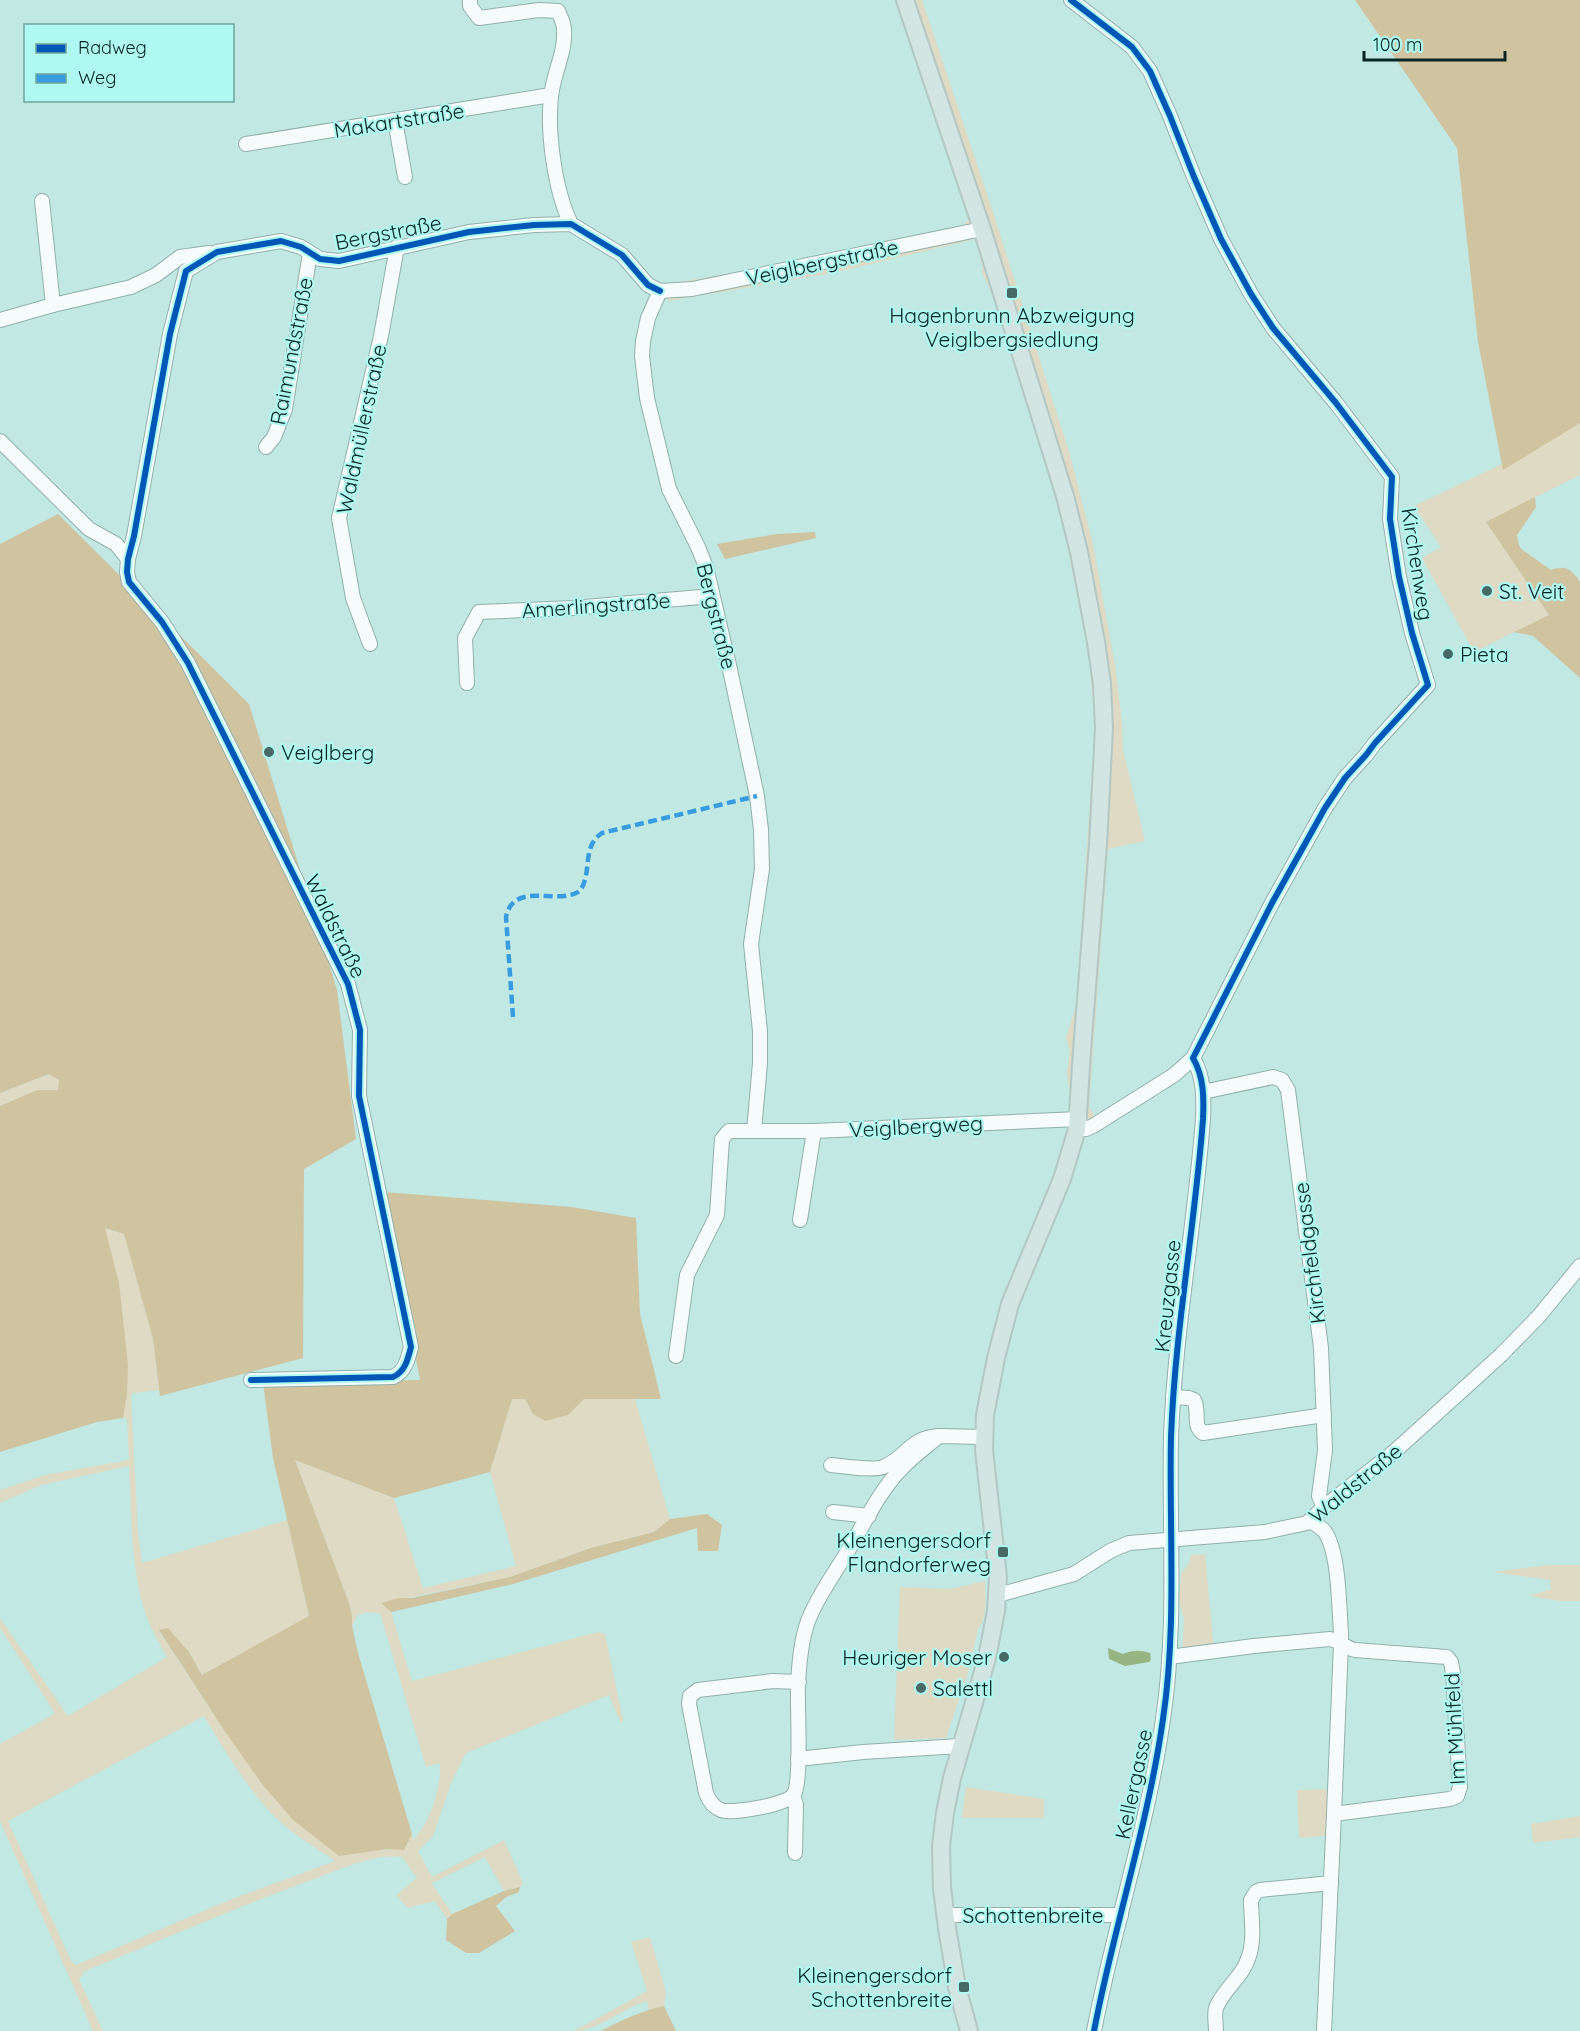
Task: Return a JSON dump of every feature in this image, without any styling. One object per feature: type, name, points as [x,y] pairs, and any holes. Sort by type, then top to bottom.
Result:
[{"type":"main road","points":[[905,0],[982,229],[1065,496],[1087,593],[1102,684],[1104,728],[1078,1124],[1062,1179],[1010,1304],[990,1387],[983,1437],[998,1595],[987,1658],[947,1798],[941,1846],[945,1915],[957,1987],[969,2031]]},
{"type":"street","points":[[470,0],[470,6],[479,18],[539,10],[558,11],[564,28],[559,66],[551,96],[550,138],[564,211],[571,224],[622,255],[648,285],[660,291]]},
{"type":"street","name":"Kirchenweg","points":[[1071,0],[1132,47],[1150,71],[1221,239],[1251,294],[1274,328],[1336,403],[1392,477],[1390,519],[1399,577],[1412,633],[1428,685],[1345,778],[1325,808],[1272,903],[1193,1059],[1174,1075],[1093,1126],[1086,1129],[1078,1124]]},
{"type":"street","name":"Makartstraße","points":[[246,144],[551,96]]},
{"type":"street","points":[[395,120],[405,177]]},
{"type":"street","points":[[42,201],[53,305]]},
{"type":"street","name":"Bergstraße","points":[[128,559],[170,334],[183,278],[191,266],[217,252],[281,241],[291,243],[320,259],[339,261],[484,230],[571,224]]},
{"type":"street","name":"Veiglbergstraße","points":[[660,291],[692,289],[982,229]]},
{"type":"street","name":"Waldmüllerstraße","points":[[369,644],[353,598],[339,518],[381,336],[397,247]]},
{"type":"street","points":[[0,320],[131,287],[156,274],[180,257],[217,252]]},
{"type":"street","name":"Raimundstraße","points":[[266,447],[274,437],[285,409],[310,253]]},
{"type":"street","name":"Bergstraße","points":[[660,291],[648,318],[643,341],[642,356],[647,398],[669,489],[702,554],[729,665],[755,789],[761,830],[762,869],[751,944],[760,1031],[760,1064],[754,1131]]},
{"type":"street","points":[[0,441],[89,529],[116,544],[128,559]]},
{"type":"street","name":"Waldstraße","points":[[128,559],[129,582],[162,622],[188,663],[348,984],[360,1029],[358,1096],[411,1347],[405,1367],[400,1374],[393,1377],[251,1380]]},
{"type":"street","name":"Amerlingstraße","points":[[467,683],[465,638],[479,612],[573,608],[712,596]]},
{"type":"street","name":"Kreuzgasse","points":[[1172,1540],[1173,1397],[1202,1139],[1203,1092],[1199,1069],[1193,1059]]},
{"type":"street","name":"Kirchfeldgasse","points":[[1203,1092],[1273,1077],[1282,1080],[1288,1090],[1321,1348],[1325,1456],[1319,1496],[1324,1507]]},
{"type":"street","name":"Veiglbergweg","points":[[754,1131],[1078,1124]]},
{"type":"street","points":[[676,1356],[686,1280],[717,1215],[722,1139],[729,1131],[754,1131]]},
{"type":"street","points":[[800,1220],[814,1131]]},
{"type":"street","name":"Waldstraße","points":[[998,1595],[1074,1574],[1123,1545],[1141,1541],[1272,1532],[1301,1526],[1310,1521],[1324,1507],[1395,1451],[1501,1354],[1539,1316],[1580,1266]]},
{"type":"street","points":[[1173,1397],[1194,1400],[1197,1407],[1197,1427],[1203,1433],[1324,1415]]},
{"type":"street","points":[[795,1853],[796,1805],[794,1795],[798,1759],[799,1682],[806,1628],[822,1593],[868,1516],[902,1468],[939,1436]]},
{"type":"street","points":[[831,1465],[881,1468],[920,1440],[939,1436],[983,1437]]},
{"type":"street","points":[[833,1512],[868,1516]]},
{"type":"street","points":[[1310,1521],[1325,1533],[1333,1556],[1341,1644],[1324,2031]]},
{"type":"street","name":"Kellergasse","points":[[1094,2031],[1146,1811],[1163,1719],[1169,1657],[1172,1540]]},
{"type":"street","name":"Im Mühlfeld","points":[[1169,1657],[1330,1639],[1355,1650],[1440,1655],[1449,1659],[1453,1673],[1460,1787],[1457,1796],[1450,1799],[1335,1814]]},
{"type":"street","points":[[794,1795],[774,1805],[724,1811],[713,1805],[706,1793],[689,1701],[692,1694],[698,1690],[773,1681],[799,1682]]},
{"type":"street","points":[[798,1759],[960,1746]]},
{"type":"street","points":[[1216,2031],[1216,2007],[1228,1988],[1241,1975],[1250,1956],[1253,1896],[1260,1890],[1331,1883]]},
{"type":"street","name":"Schottenbreite","points":[[945,1915],[1121,1915]]},
{"type":"shaded area","points":[[896,0],[922,0],[992,209],[1070,455],[1093,544],[1116,671],[1123,750],[1145,841],[1108,849],[1089,1107],[1096,1118],[1068,1122],[1072,1109],[1067,1072],[1070,1051],[1066,1037],[1076,1007],[1095,727],[1089,658],[1062,518],[998,310],[982,273],[976,239],[833,273],[668,301],[667,284],[769,267],[963,226],[969,218]]},
{"type":"shaded area","points":[[1355,0],[1580,0],[1580,423],[1503,470],[1478,342],[1457,148]]},
{"type":"shaded area","points":[[1580,301],[1580,475],[1486,522],[1549,615],[1474,652],[1422,558],[1441,547],[1414,506],[1504,463]]},
{"type":"shaded area","points":[[1535,497],[1536,507],[1517,535],[1518,540],[1522,550],[1551,570],[1568,569],[1580,582],[1580,678],[1533,636],[1514,632],[1549,615],[1486,522]]},
{"type":"shaded area","points":[[58,514],[249,704],[337,990],[356,1139],[304,1169],[303,1358],[160,1396],[153,1339],[124,1234],[105,1228],[119,1283],[128,1365],[127,1395],[123,1418],[97,1422],[0,1452],[0,1106],[37,1090],[58,1090],[59,1080],[49,1074],[0,1093],[0,544]]},
{"type":"shaded area","points":[[815,532],[816,538],[725,559],[717,544],[777,534]]},
{"type":"shaded area","points":[[50,1074],[59,1080],[58,1090],[37,1090],[0,1106],[0,1093]]},
{"type":"shaded area","points":[[384,1192],[572,1207],[636,1218],[640,1314],[661,1399],[584,1399],[568,1415],[545,1421],[533,1414],[525,1399],[512,1399],[490,1472],[394,1498],[295,1460],[349,1603],[358,1653],[412,1834],[404,1850],[387,1849],[339,1856],[293,1820],[262,1784],[159,1630],[168,1628],[189,1652],[202,1675],[309,1616],[273,1458],[263,1383],[420,1380]]},
{"type":"shaded area","points":[[104,1228],[124,1234],[153,1339],[159,1390],[133,1393],[131,1396],[138,1533],[142,1563],[287,1520],[309,1617],[202,1675],[190,1653],[159,1631],[224,1730],[376,1850],[404,1849],[412,1834],[414,1840],[420,1832],[437,1794],[440,1763],[426,1767],[380,1613],[367,1612],[358,1615],[352,1626],[349,1603],[295,1460],[394,1498],[423,1588],[516,1566],[490,1472],[512,1399],[525,1399],[533,1414],[568,1415],[584,1399],[635,1399],[670,1519],[654,1532],[591,1548],[510,1577],[382,1603],[391,1612],[412,1681],[598,1632],[605,1634],[623,1720],[621,1723],[609,1695],[466,1753],[451,1783],[433,1836],[418,1851],[432,1877],[504,1840],[523,1883],[520,1887],[504,1891],[485,1857],[432,1883],[452,1914],[447,1919],[435,1901],[408,1908],[396,1895],[417,1878],[402,1857],[380,1858],[357,1863],[256,1901],[85,1971],[79,1979],[103,2031],[93,2031],[0,1821],[0,1744],[54,1714],[0,1628],[0,1618],[68,1716],[167,1657],[148,1620],[137,1579],[129,1466],[41,1485],[0,1503],[0,1490],[45,1475],[129,1460],[127,1419],[123,1418],[127,1395],[119,1283]],"holes":[[[204,1716],[237,1769],[265,1807],[290,1830],[335,1861],[232,1899],[76,1965],[71,1961],[8,1821]]]},
{"type":"shaded area","points":[[707,1514],[722,1525],[718,1551],[698,1551],[697,1528],[513,1584],[391,1612],[381,1603],[510,1577],[591,1548],[654,1532],[670,1519]]},
{"type":"shaded area","points":[[1205,1554],[1214,1651],[1182,1655],[1184,1618],[1179,1602],[1181,1574],[1189,1563],[1191,1555]]},
{"type":"shaded area","points":[[1548,1565],[1580,1565],[1580,1601],[1560,1601],[1529,1596],[1551,1589],[1550,1580],[1493,1572]]},
{"type":"shaded area","points":[[985,1581],[983,1619],[978,1629],[968,1673],[946,1738],[894,1740],[900,1587],[950,1589]]},
{"type":"shaded area","points":[[1108,1648],[1123,1654],[1143,1651],[1150,1653],[1151,1660],[1125,1666],[1109,1659]]},
{"type":"shaded area","points":[[966,1787],[1044,1799],[1044,1818],[962,1818]]},
{"type":"shaded area","points":[[1335,1789],[1334,1835],[1299,1838],[1297,1790]]},
{"type":"shaded area","points":[[1580,1816],[1580,1837],[1533,1843],[1531,1824]]},
{"type":"shaded area","points":[[520,1887],[519,1892],[506,1897],[496,1906],[515,1931],[479,1953],[466,1953],[446,1940],[447,1919],[452,1914],[504,1891]]},
{"type":"shaded area","points":[[650,1937],[666,1992],[664,2006],[649,2010],[647,2001],[592,2027],[574,2031],[647,1991],[631,1942]]},
{"type":"shaded area","points":[[664,2006],[676,2031],[601,2031],[632,2016]]},
{"type":"marked path","points":[[513,1017],[506,917],[511,906],[518,899],[527,896],[571,895],[580,891],[586,875],[589,852],[602,833],[757,796]]},
{"type":"cycle path","points":[[1071,0],[1132,47],[1150,71],[1221,239],[1251,294],[1273,328],[1336,403],[1392,477],[1390,519],[1399,577],[1412,633],[1428,685],[1345,778],[1325,808],[1272,903],[1193,1058],[1201,1080],[1203,1119],[1173,1397],[1171,1614],[1167,1684],[1157,1759],[1149,1798],[1094,2031]]},
{"type":"cycle path","points":[[251,1380],[393,1377],[403,1368],[411,1347],[359,1096],[360,1030],[348,984],[188,663],[162,622],[129,582],[128,559],[170,334],[186,271],[217,252],[281,241],[301,247],[320,259],[339,261],[469,232],[534,225],[571,224],[622,255],[648,285],[660,291]]},
{"type":"place","name":"Hagenbrunn Abzweigung Veiglbergsiedlung","points":[[1012,293]]},
{"type":"place","name":"St. Veit","points":[[1487,591]]},
{"type":"place","name":"Pieta","points":[[1448,654]]},
{"type":"place","name":"Veiglberg","points":[[269,752]]},
{"type":"place","name":"Kleinengersdorf Flandorferweg","points":[[1003,1552]]},
{"type":"place","name":"Heuriger Moser","points":[[1004,1657]]},
{"type":"place","name":"Salettl","points":[[921,1688]]},
{"type":"place","name":"Kleinengersdorf Schottenbreite","points":[[964,1987]]}]
